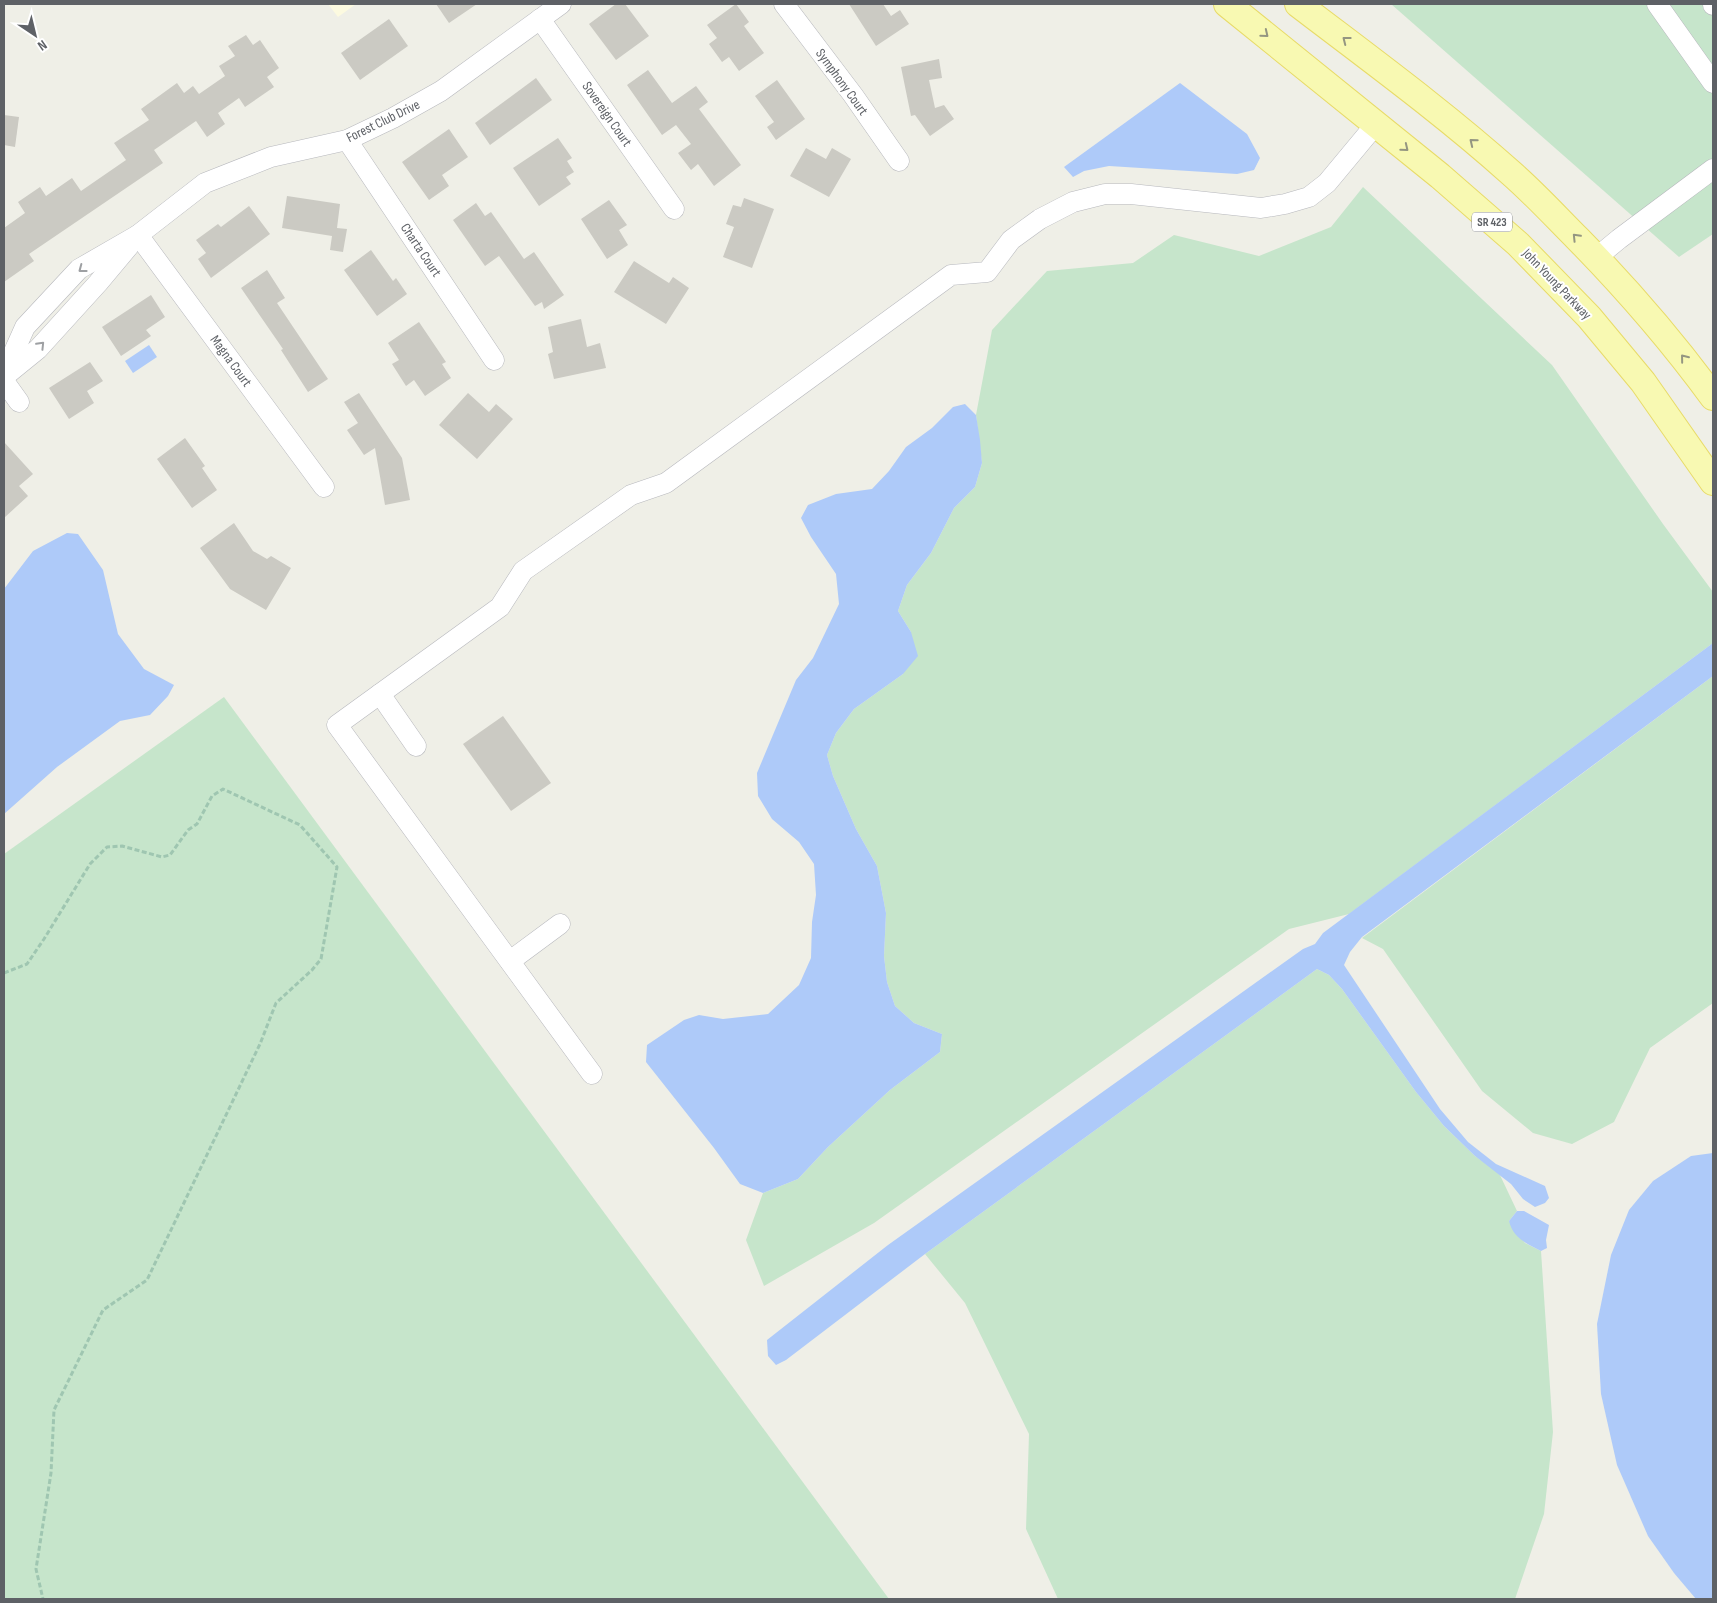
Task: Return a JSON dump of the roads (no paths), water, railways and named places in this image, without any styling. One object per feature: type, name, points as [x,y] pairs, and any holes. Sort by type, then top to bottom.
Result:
[{"type":"main road","name":"John Young Parkway","points":[[1227,4],[1440,176],[1518,244],[1589,317],[1643,382],[1713,482]]},
{"type":"main road","points":[[1298,4],[1407,87],[1511,172],[1623,286],[1685,358],[1713,397]]},
{"type":"main road","points":[[1538,264],[1572,282],[1641,360],[1713,457]]},
{"type":"street","name":"Forest Club Drive","points":[[4,375],[38,348],[98,283],[138,235],[205,183],[270,157],[347,140],[393,118],[441,91],[562,4]]},
{"type":"street","name":"Symphony Court","points":[[784,4],[899,161]]},
{"type":"street","points":[[1657,4],[1713,83]]},
{"type":"street","name":"Sovereign Court","points":[[540,19],[674,209]]},
{"type":"street","points":[[592,1074],[337,725],[500,607],[523,571],[531,565],[630,494],[666,483],[951,274],[986,272],[1011,240],[1040,219],[1073,202],[1105,194],[1132,194],[1261,208],[1285,204],[1309,197],[1327,183],[1376,124]]},
{"type":"street","name":"Charta Court","points":[[347,140],[494,360]]},
{"type":"street","points":[[1596,258],[1713,169]]},
{"type":"street","name":"Magna Court","points":[[138,235],[324,487]]},
{"type":"street","points":[[4,381],[19,402]]},
{"type":"street","points":[[380,694],[416,746]]},
{"type":"street","points":[[510,962],[560,924]]},
{"type":"water","points":[[1180,83],[1247,134],[1260,158],[1254,170],[1237,174],[1109,166],[1084,171],[1073,177],[1064,167]]},
{"type":"water","points":[[149,345],[157,357],[133,373],[125,361]]},
{"type":"water","points":[[965,404],[976,415],[980,440],[982,463],[975,487],[954,508],[931,553],[907,585],[898,611],[911,632],[918,656],[903,674],[854,709],[836,733],[827,755],[833,776],[856,829],[877,866],[886,913],[884,956],[887,982],[895,1006],[914,1023],[942,1034],[940,1052],[890,1090],[828,1147],[798,1179],[763,1193],[740,1184],[646,1062],[647,1045],[684,1020],[699,1015],[723,1019],[768,1014],[799,985],[811,958],[812,922],[816,895],[814,864],[799,842],[772,819],[758,796],[757,773],[796,680],[813,658],[839,604],[836,574],[811,537],[801,518],[808,505],[836,494],[872,489],[889,471],[906,447],[932,428],[953,407]]},
{"type":"water","points":[[67,533],[78,534],[103,570],[118,634],[144,669],[174,685],[168,696],[150,715],[120,721],[57,767],[4,814],[4,589],[33,551]]},
{"type":"water","points":[[1713,643],[1713,676],[1362,937],[1350,952],[1344,965],[1440,1109],[1468,1142],[1496,1164],[1545,1186],[1549,1198],[1545,1203],[1535,1207],[1523,1199],[1511,1184],[1475,1156],[1444,1126],[1416,1092],[1342,989],[1329,975],[1317,969],[925,1254],[786,1360],[776,1365],[768,1356],[767,1340],[888,1245],[1303,949],[1315,944],[1323,933]]},
{"type":"water","points":[[1713,1153],[1713,1599],[1696,1599],[1674,1573],[1648,1536],[1617,1465],[1601,1394],[1597,1324],[1611,1255],[1629,1210],[1653,1181],[1691,1156]]},
{"type":"water","points":[[1517,1211],[1524,1211],[1549,1225],[1546,1240],[1547,1248],[1541,1251],[1517,1236],[1509,1221]]}]
